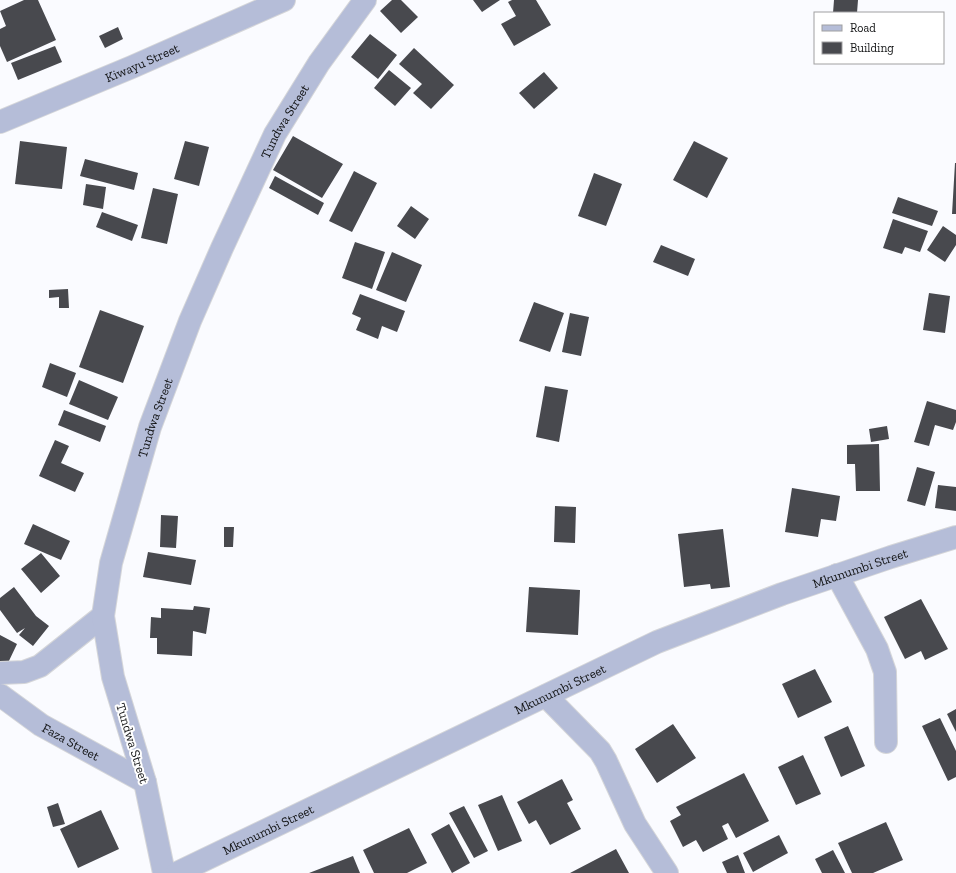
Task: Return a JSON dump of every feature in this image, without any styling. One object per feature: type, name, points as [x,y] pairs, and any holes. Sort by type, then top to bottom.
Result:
[{"type":"street","name":"Kiwayu Street","points":[[0,122],[132,67],[284,0]]},
{"type":"street","name":"Tundwa Street","points":[[164,873],[145,782],[113,677],[103,616],[111,563],[150,427],[190,321],[222,248],[275,134],[319,63],[365,0]]},
{"type":"street","name":"Mkunumbi Street","points":[[177,873],[657,642],[837,576],[956,537]]},
{"type":"street","points":[[837,576],[877,649],[885,672],[886,742]]},
{"type":"street","points":[[0,673],[24,672],[40,666],[103,616]]},
{"type":"street","name":"Faza Street","points":[[0,695],[41,726],[145,782]]},
{"type":"street","points":[[546,696],[600,752],[606,761],[635,824],[667,873]]},
{"type":"building","points":[[24,0],[38,0],[56,40],[7,62],[0,46],[0,29],[6,26],[0,11]]},
{"type":"building","points":[[392,0],[401,0],[418,17],[401,33],[380,11]]},
{"type":"building","points":[[473,0],[500,0],[482,12]]},
{"type":"building","points":[[512,0],[536,0],[551,25],[514,46],[501,24],[516,16],[508,2]]},
{"type":"building","points":[[834,0],[858,0],[857,12],[833,12]]},
{"type":"building","points":[[118,27],[123,39],[105,48],[99,36]]},
{"type":"building","points":[[370,34],[397,55],[378,79],[351,57]]},
{"type":"building","points":[[55,46],[62,62],[18,80],[11,63]]},
{"type":"building","points":[[414,48],[454,85],[431,109],[413,93],[422,84],[399,64]]},
{"type":"building","points":[[389,70],[411,88],[395,106],[374,88]]},
{"type":"building","points":[[544,72],[558,88],[534,109],[519,93]]},
{"type":"building","points":[[293,136],[343,164],[322,198],[273,170]]},
{"type":"building","points":[[20,141],[67,147],[62,189],[15,184]]},
{"type":"building","points":[[185,141],[209,147],[199,186],[174,179]]},
{"type":"building","points":[[694,141],[728,158],[707,198],[673,180]]},
{"type":"building","points":[[85,159],[138,173],[134,190],[80,176]]},
{"type":"building","points":[[955,163],[956,214],[952,214]]},
{"type":"building","points":[[354,171],[377,183],[352,232],[329,221]]},
{"type":"building","points":[[594,173],[622,184],[606,226],[578,216]]},
{"type":"building","points":[[275,176],[324,203],[318,215],[269,188]]},
{"type":"building","points":[[86,184],[106,187],[103,209],[83,205]]},
{"type":"building","points":[[153,188],[178,194],[167,244],[141,238]]},
{"type":"building","points":[[898,197],[938,211],[932,226],[892,213]]},
{"type":"building","points":[[411,206],[429,219],[415,239],[397,226]]},
{"type":"building","points":[[102,212],[138,225],[132,241],[96,227]]},
{"type":"building","points":[[893,219],[928,231],[920,252],[905,247],[902,254],[883,248]]},
{"type":"building","points":[[943,226],[956,235],[956,245],[945,262],[927,250]]},
{"type":"building","points":[[355,242],[385,252],[372,289],[342,278]]},
{"type":"building","points":[[661,245],[695,259],[688,276],[653,262]]},
{"type":"building","points":[[392,252],[422,265],[406,302],[376,290]]},
{"type":"building","points":[[68,289],[69,308],[59,308],[59,297],[49,298],[49,290]]},
{"type":"building","points":[[929,293],[950,296],[945,333],[923,330]]},
{"type":"building","points":[[360,294],[405,311],[397,332],[382,326],[378,339],[356,330],[361,318],[352,314]]},
{"type":"building","points":[[534,302],[564,313],[550,352],[519,341]]},
{"type":"building","points":[[100,310],[144,326],[123,383],[79,367]]},
{"type":"building","points":[[570,313],[589,317],[581,356],[562,352]]},
{"type":"building","points":[[50,363],[76,373],[67,397],[42,387]]},
{"type":"building","points":[[79,380],[118,397],[108,420],[69,404]]},
{"type":"building","points":[[545,386],[568,390],[559,442],[536,437]]},
{"type":"building","points":[[927,401],[956,410],[956,422],[953,430],[935,425],[929,446],[914,442]]},
{"type":"building","points":[[64,410],[106,426],[100,442],[58,425]]},
{"type":"building","points":[[887,426],[889,439],[871,442],[869,429]]},
{"type":"building","points":[[55,440],[69,446],[61,463],[84,473],[75,492],[39,476]]},
{"type":"building","points":[[879,444],[880,491],[856,491],[855,464],[847,464],[847,445]]},
{"type":"building","points":[[917,467],[935,472],[925,506],[907,501]]},
{"type":"building","points":[[938,485],[956,487],[956,511],[935,508]]},
{"type":"building","points":[[792,488],[840,496],[836,521],[821,519],[818,537],[785,532]]},
{"type":"building","points":[[555,506],[576,507],[575,543],[554,542]]},
{"type":"building","points":[[161,515],[178,516],[176,548],[160,547]]},
{"type":"building","points":[[33,524],[70,541],[61,560],[24,544]]},
{"type":"building","points":[[224,527],[234,527],[233,547],[224,547]]},
{"type":"building","points":[[723,529],[730,587],[711,589],[710,584],[684,587],[678,534]]},
{"type":"building","points":[[148,552],[196,560],[191,585],[143,577]]},
{"type":"building","points":[[41,553],[60,576],[41,593],[21,569]]},
{"type":"building","points":[[14,587],[36,616],[49,626],[33,646],[19,635],[25,628],[17,633],[0,610],[0,598]]},
{"type":"building","points":[[529,587],[580,590],[578,635],[526,632]]},
{"type":"building","points":[[921,599],[948,649],[925,660],[921,651],[905,659],[884,617]]},
{"type":"building","points":[[194,606],[210,608],[206,634],[193,631],[192,656],[157,654],[157,638],[150,638],[151,617],[161,618],[161,608],[193,610]]},
{"type":"building","points":[[0,635],[17,644],[7,665],[0,661]]},
{"type":"building","points":[[815,669],[832,702],[798,718],[782,684]]},
{"type":"building","points":[[956,709],[956,732],[947,714]]},
{"type":"building","points":[[940,718],[956,751],[956,777],[948,781],[922,726]]},
{"type":"building","points":[[673,724],[696,758],[657,783],[635,749]]},
{"type":"building","points":[[848,726],[865,766],[841,777],[824,737]]},
{"type":"building","points":[[803,755],[821,794],[796,805],[778,767]]},
{"type":"building","points":[[744,773],[769,821],[736,838],[728,823],[722,826],[728,839],[703,852],[696,840],[683,847],[670,821],[681,815],[676,807]]},
{"type":"building","points":[[562,779],[573,800],[567,803],[581,829],[550,845],[536,820],[529,824],[517,802]]},
{"type":"building","points":[[502,795],[522,841],[498,851],[478,805]]},
{"type":"building","points":[[58,803],[65,824],[53,827],[47,807]]},
{"type":"building","points":[[464,806],[488,851],[474,858],[449,813]]},
{"type":"building","points":[[101,810],[119,849],[78,868],[60,829]]},
{"type":"building","points":[[886,822],[903,860],[873,873],[852,873],[838,843]]},
{"type":"building","points":[[449,824],[470,863],[452,873],[431,834]]},
{"type":"building","points":[[409,828],[427,863],[407,873],[374,873],[363,850]]},
{"type":"building","points":[[779,835],[788,853],[753,872],[743,853]]},
{"type":"building","points":[[616,849],[629,873],[570,873]]},
{"type":"building","points":[[833,850],[845,873],[822,873],[815,859]]},
{"type":"building","points":[[738,855],[745,873],[727,873],[722,862]]},
{"type":"building","points":[[353,856],[360,873],[309,873]]}]
